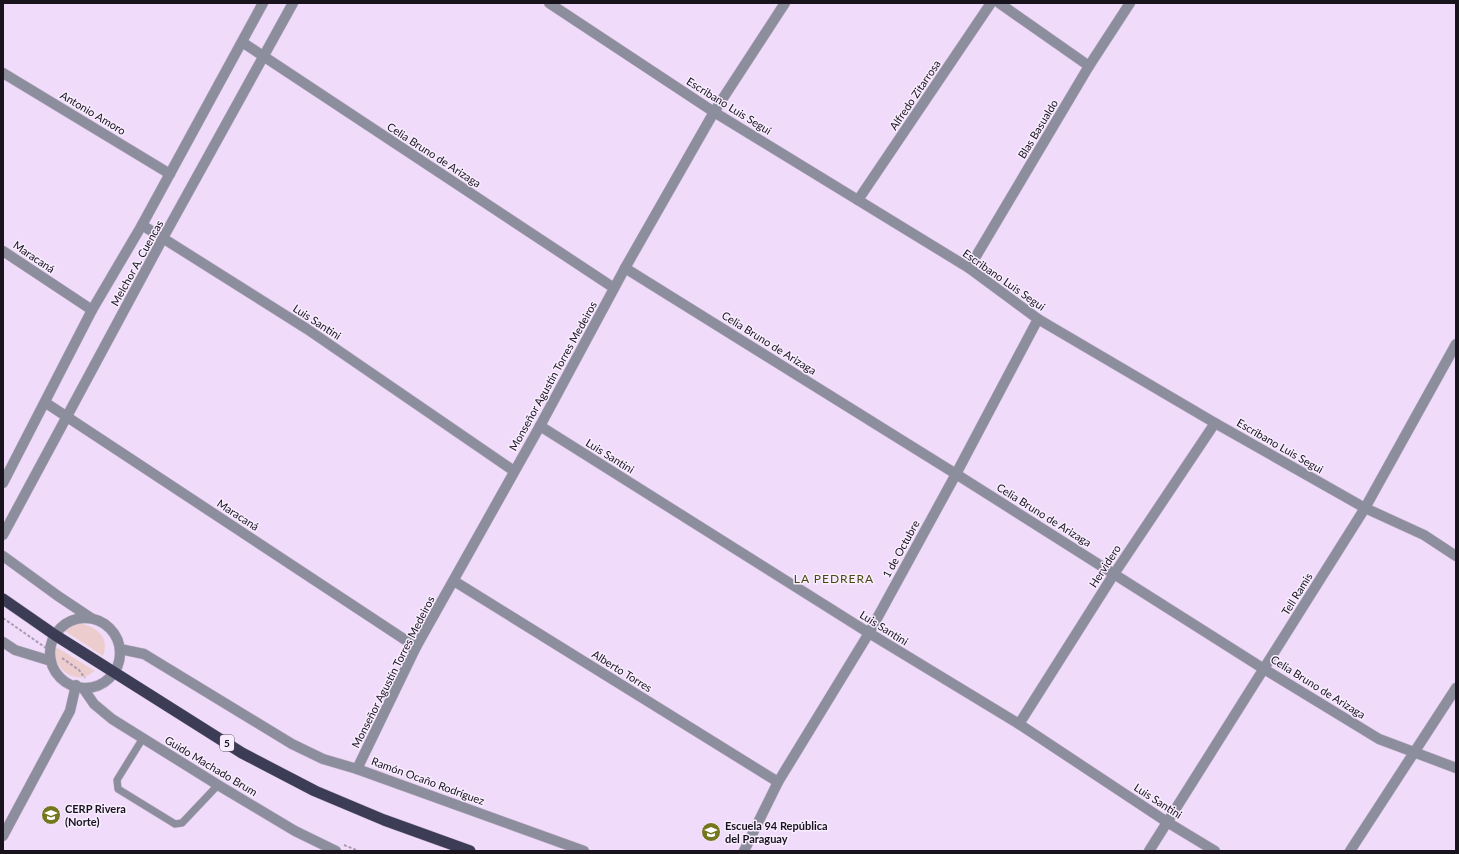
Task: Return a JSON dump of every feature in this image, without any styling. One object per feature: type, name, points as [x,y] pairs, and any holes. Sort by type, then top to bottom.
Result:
[{"type":"highway","name":"5","points":[[3,599],[55,635],[242,753],[315,791],[384,820],[470,851]]},
{"type":"street","name":"Melchor A. Cuencas","points":[[3,483],[46,403],[92,310],[142,225],[263,3]]},
{"type":"street","name":"Melchor A. Cuencas","points":[[3,535],[293,3]]},
{"type":"street","name":"Escribano Luis Segui","points":[[549,3],[714,112],[969,268],[1038,319],[1215,423],[1365,508],[1424,535],[1456,556]]},
{"type":"street","name":"Monseñor Agustín Torres Medeiros","points":[[358,769],[416,647],[540,426],[625,268],[714,112],[785,3]]},
{"type":"street","name":"Alfredo Zitarrosa","points":[[858,200],[991,3]]},
{"type":"street","points":[[998,3],[1089,66]]},
{"type":"street","name":"Blas Basualdo","points":[[969,268],[1089,66],[1130,3]]},
{"type":"street","name":"Celia Bruno de Arizaga","points":[[242,42],[614,288]]},
{"type":"street","name":"Antonio Amoro","points":[[3,73],[170,174]]},
{"type":"street","name":"Luis Santini","points":[[142,225],[307,330],[514,471]]},
{"type":"street","name":"Maracaná","points":[[3,251],[92,310]]},
{"type":"street","name":"Celia Bruno de Arizaga","points":[[625,268],[956,474],[1264,669],[1379,739],[1456,768]]},
{"type":"street","name":"1 de Octubre","points":[[744,851],[778,782],[869,633],[956,474],[1038,319]]},
{"type":"street","name":"Tell Ramis","points":[[1148,851],[1365,508],[1456,344]]},
{"type":"street","name":"Maracaná","points":[[46,403],[416,647]]},
{"type":"street","name":"Hervidero","points":[[1019,724],[1114,574],[1215,423]]},
{"type":"street","name":"Luis Santini","points":[[540,426],[869,633],[1019,724],[1167,822],[1215,851]]},
{"type":"street","points":[[3,556],[91,618],[105,624],[116,636],[120,649],[119,663],[114,673],[107,681],[98,686],[84,687],[68,683],[56,672],[51,656],[55,635],[65,624],[74,619],[91,618]]},
{"type":"street","name":"Alberto Torres","points":[[454,581],[778,782]]},
{"type":"street","points":[[3,642],[15,650],[51,656]]},
{"type":"street","name":"Ramón Ocaño Rodríguez","points":[[120,649],[144,654],[292,744],[322,759],[358,769],[584,851]]},
{"type":"street","points":[[3,836],[84,687]]},
{"type":"street","name":"Guido Machado Brum","points":[[84,687],[94,704],[112,719],[218,786],[295,831],[337,846]]},
{"type":"street","points":[[1350,851],[1456,688]]},
{"type":"lane","points":[[143,738],[117,780],[118,789],[175,824],[178,824],[182,823],[218,786]]},
{"type":"path","points":[[3,618],[51,656],[79,670],[84,687]]},
{"type":"path","points":[[337,846],[359,851]]},
{"type":"shaded area","points":[[79,623],[96,630],[103,638],[105,649],[103,656],[65,631],[70,626]]},
{"type":"shaded area","points":[[56,647],[95,671],[88,676],[81,677],[74,677],[68,674],[56,660]]},
{"type":"place","name":"CERP Rivera (Norte)","points":[[51,815]]},
{"type":"place","name":"Escuela 94 República del Paraguay","points":[[711,832]]},
{"type":"district","name":"LA PEDRERA","points":[[834,579]]}]
